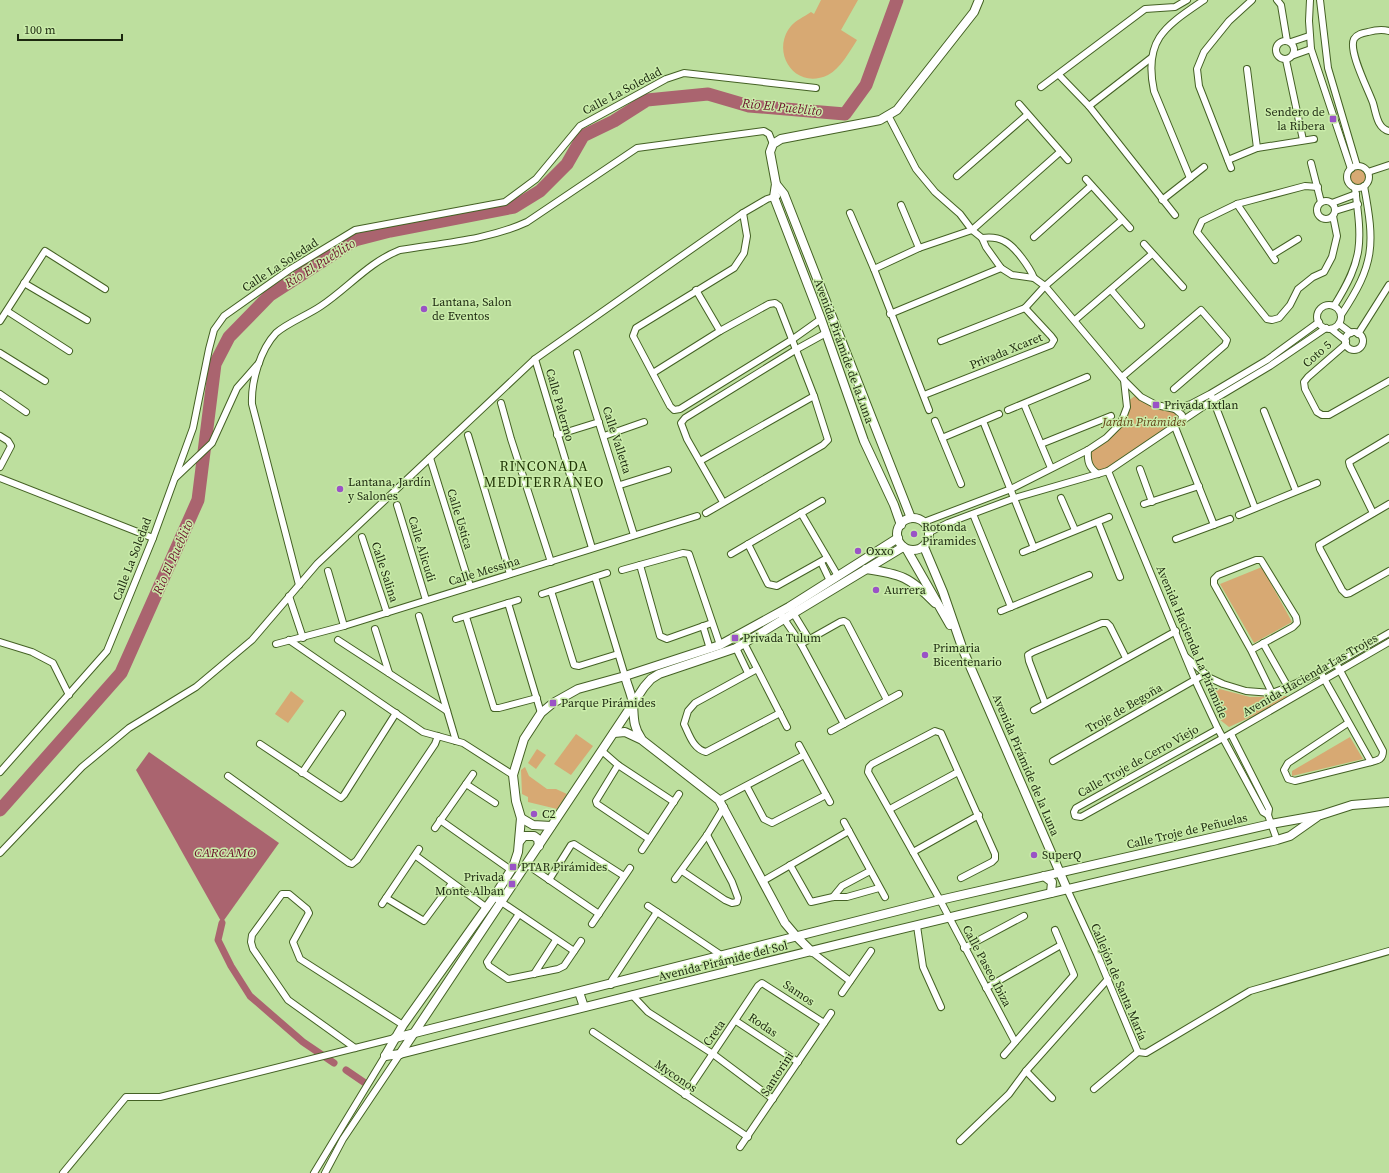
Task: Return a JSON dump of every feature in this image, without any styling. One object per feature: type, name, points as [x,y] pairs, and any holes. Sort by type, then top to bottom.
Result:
[{"type":"street","points":[[299,585],[252,404],[252,393],[259,364],[268,344],[277,333],[322,306],[376,262],[388,255],[400,250],[488,235],[513,228],[527,222],[628,153],[638,148],[764,131],[769,134],[773,144],[786,138],[880,120],[889,116],[897,110],[974,12],[979,0]]},
{"type":"street","points":[[1041,87],[1059,75],[1145,9],[1175,7],[1187,0]]},
{"type":"street","points":[[1190,178],[1154,90],[1151,78],[1151,58],[1156,40],[1166,28],[1204,0]]},
{"type":"street","points":[[1231,168],[1199,86],[1197,69],[1204,52],[1229,21],[1252,0]]},
{"type":"street","points":[[1277,0],[1281,5],[1289,41],[1294,49],[1294,55]]},
{"type":"street","points":[[1310,0],[1309,36],[1311,49],[1351,169]]},
{"type":"street","points":[[1320,0],[1328,68],[1357,166]]},
{"type":"street","points":[[1169,8],[1175,20]]},
{"type":"street","points":[[1389,31],[1378,30],[1359,34],[1354,39],[1353,52],[1368,89],[1379,124],[1384,129],[1389,130]]},
{"type":"street","points":[[1286,60],[1278,57],[1276,52],[1278,44],[1309,36]]},
{"type":"street","points":[[1286,60],[1294,55],[1311,49]]},
{"type":"street","points":[[1089,106],[1151,58]]},
{"type":"street","points":[[1286,60],[1303,140]]},
{"type":"street","points":[[1247,69],[1257,148]]},
{"type":"street","name":"Calle La Soledad","points":[[0,772],[107,651],[153,538],[193,428],[214,330],[224,316],[289,270],[355,230],[505,202],[536,179],[580,126],[666,79],[684,73],[816,88]]},
{"type":"street","points":[[1059,75],[1089,106],[1174,215]]},
{"type":"street","points":[[1020,104],[1027,115],[1068,160]]},
{"type":"street","points":[[957,176],[1027,115]]},
{"type":"street","points":[[889,116],[916,169],[935,192],[960,214],[972,230],[982,238],[986,247],[1000,268],[1012,275],[1034,278],[1045,286],[1141,397],[1156,405],[1175,409],[1182,415],[1181,422]]},
{"type":"street","points":[[1228,160],[1257,148],[1314,139]]},
{"type":"street","name":"Avenida Pirámide de la Luna","points":[[773,144],[770,152],[776,184],[774,197],[788,237],[821,319],[864,441],[894,505],[901,525]]},
{"type":"street","points":[[874,268],[919,248],[972,230],[1060,152]]},
{"type":"street","points":[[1311,162],[1321,202]]},
{"type":"street","points":[[1368,172],[1389,165]]},
{"type":"street","points":[[1334,306],[1348,285],[1355,269],[1359,254],[1361,234],[1358,204],[1356,191],[1347,178],[1351,169],[1357,166],[1364,168],[1368,172],[1368,182],[1364,186],[1356,191],[1332,203],[1326,201],[1321,202],[1317,207],[1319,216],[1324,219],[1334,213],[1358,204]]},
{"type":"street","points":[[1162,200],[1204,167]]},
{"type":"street","points":[[1086,179],[1130,228]]},
{"type":"street","name":"Avenida Pirámide de la Luna","points":[[776,184],[784,194],[911,518]]},
{"type":"street","points":[[1034,237],[1091,186]]},
{"type":"street","points":[[1318,187],[1305,186],[1237,204],[1202,221],[1197,232],[1267,319],[1272,320],[1279,318],[1290,305],[1298,289],[1313,277],[1324,272],[1332,257],[1337,236],[1332,203]]},
{"type":"street","points":[[1339,324],[1341,315],[1357,290],[1365,272],[1370,254],[1371,233],[1364,186]]},
{"type":"street","points":[[0,853],[82,767],[129,728],[196,687],[252,640],[317,564],[535,359],[743,213],[774,197],[784,194]]},
{"type":"street","points":[[1237,204],[1273,258],[1298,239]]},
{"type":"street","points":[[902,205],[919,248]]},
{"type":"street","points":[[743,213],[747,236],[744,253],[734,268],[696,290],[636,328],[634,331],[633,336],[670,406],[674,410],[680,409],[793,340],[821,319]]},
{"type":"street","points":[[850,213],[874,268],[890,314],[929,410]]},
{"type":"street","points":[[941,341],[1025,308],[1045,286],[1122,220]]},
{"type":"street","points":[[788,237],[799,233]]},
{"type":"street","points":[[982,238],[992,237],[1005,241],[1030,267],[1034,278]]},
{"type":"street","points":[[1144,244],[1183,287]]},
{"type":"street","points":[[0,320],[45,251],[105,290]]},
{"type":"street","points":[[1075,320],[1152,254]]},
{"type":"street","points":[[890,314],[1000,268]]},
{"type":"street","points":[[24,283],[87,320]]},
{"type":"street","name":"Coto 5","points":[[1389,285],[1355,333],[1304,382],[1305,389],[1317,412],[1322,415],[1329,415],[1389,381]]},
{"type":"street","points":[[696,290],[720,330]]},
{"type":"street","points":[[1111,290],[1141,325]]},
{"type":"street","points":[[653,373],[720,330],[769,304],[779,306],[797,349],[828,440],[823,445],[706,513]]},
{"type":"street","points":[[1175,409],[1191,404],[1210,394],[1267,360],[1318,322],[1320,310],[1326,306],[1334,306],[1339,310],[1341,315]]},
{"type":"street","name":"Privada Xcaret","points":[[924,396],[1051,345],[1054,340],[1025,308]]},
{"type":"street","points":[[1123,378],[1201,310],[1227,340],[1225,345],[1174,389]]},
{"type":"street","points":[[7,311],[69,351]]},
{"type":"street","points":[[1318,322],[1329,328],[1346,342],[1350,349],[1358,349],[1363,341],[1355,333],[1339,324]]},
{"type":"street","points":[[930,532],[1015,498],[1108,471],[1213,400],[1329,328],[1339,324]]},
{"type":"street","points":[[723,502],[680,423],[685,418],[797,349],[826,333]]},
{"type":"street","points":[[0,353],[45,381]]},
{"type":"street","name":"Calle Valletta","points":[[577,353],[620,485],[634,535]]},
{"type":"street","name":"Calle Palermo","points":[[535,359],[592,548]]},
{"type":"street","points":[[174,479],[212,443],[237,388],[259,364]]},
{"type":"street","points":[[1008,410],[1087,377]]},
{"type":"street","points":[[924,522],[1011,489],[1088,450],[1106,438],[1121,423],[1127,407],[1128,401],[1123,378]]},
{"type":"street","points":[[0,394],[26,412]]},
{"type":"street","points":[[1210,394],[1255,508]]},
{"type":"street","points":[[700,461],[814,396]]},
{"type":"street","points":[[1128,401],[1135,396],[1141,397]]},
{"type":"street","points":[[501,403],[511,439],[551,562]]},
{"type":"street","points":[[1024,404],[1050,468]]},
{"type":"street","points":[[1264,411],[1296,491]]},
{"type":"street","points":[[942,438],[1000,414]]},
{"type":"street","points":[[1041,444],[1111,416]]},
{"type":"street","points":[[934,421],[960,484]]},
{"type":"street","points":[[983,421],[1034,548]]},
{"type":"street","points":[[557,435],[599,422]]},
{"type":"street","points":[[604,436],[644,422]]},
{"type":"street","points":[[1175,427],[1214,525]]},
{"type":"street","points":[[468,435],[510,574]]},
{"type":"street","points":[[0,436],[8,441],[11,446],[0,467]]},
{"type":"street","points":[[1373,512],[1349,462],[1389,438]]},
{"type":"street","points":[[1088,450],[1088,462],[1092,470],[1098,474]]},
{"type":"street","name":"Calle Ustica","points":[[430,458],[470,586]]},
{"type":"street","points":[[1140,469],[1152,502]]},
{"type":"street","points":[[620,485],[668,470]]},
{"type":"street","name":"Avenida Hacienda La Pirámide","points":[[1108,471],[1176,631],[1195,680],[1218,729],[1263,812],[1268,815]]},
{"type":"street","points":[[0,478],[153,538]]},
{"type":"street","points":[[1239,514],[1317,483]]},
{"type":"street","points":[[1144,504],[1199,486]]},
{"type":"street","points":[[1061,498],[1075,530]]},
{"type":"street","points":[[731,554],[822,501]]},
{"type":"street","points":[[1389,504],[1319,545],[1342,590],[1346,594],[1389,571]]},
{"type":"street","name":"Calle Alicudi","points":[[397,505],[426,600]]},
{"type":"street","points":[[801,513],[838,576]]},
{"type":"street","points":[[973,514],[1011,607]]},
{"type":"street","name":"Calle Messina","points":[[276,644],[302,638],[387,613],[697,516]]},
{"type":"street","points":[[1023,552],[1109,517]]},
{"type":"street","points":[[325,1173],[343,1139],[414,1033],[498,899],[539,846],[647,683],[659,674],[738,652],[744,643],[830,581],[898,538],[901,525],[911,518],[924,522],[930,532],[929,540],[924,547],[913,551],[905,548],[898,538]]},
{"type":"street","points":[[1176,538],[1230,519]]},
{"type":"street","points":[[1098,522],[1120,577]]},
{"type":"street","name":"Calle Salina","points":[[362,537],[387,613]]},
{"type":"street","points":[[748,544],[768,584],[772,586],[777,586],[829,560]]},
{"type":"street","name":"Avenida Pirámide de la Luna","points":[[924,547],[943,592],[963,650]]},
{"type":"street","points":[[791,610],[905,548]]},
{"type":"street","name":"Avenida Pirámide de la Luna","points":[[905,548],[942,610],[963,650],[1067,889]]},
{"type":"street","points":[[622,570],[683,553],[689,554],[692,559],[712,625],[720,645]]},
{"type":"street","points":[[1251,650],[1263,642],[1293,627],[1297,623],[1296,618],[1261,560],[1256,560],[1214,579],[1214,584],[1251,650],[1272,693]]},
{"type":"street","points":[[822,564],[830,581]]},
{"type":"street","points":[[640,565],[660,636],[667,639],[712,625]]},
{"type":"street","points":[[866,569],[896,574],[908,579],[918,586],[942,610]]},
{"type":"street","points":[[328,571],[344,626]]},
{"type":"street","points":[[542,594],[607,573]]},
{"type":"street","points":[[1001,611],[1089,575]]},
{"type":"street","points":[[594,577],[633,704],[632,716],[635,729],[642,740]]},
{"type":"street","points":[[551,590],[574,665],[579,666],[619,657]]},
{"type":"street","points":[[289,596],[302,638]]},
{"type":"street","points":[[456,619],[518,600]]},
{"type":"street","points":[[508,603],[541,713]]},
{"type":"street","points":[[791,610],[809,639]]},
{"type":"street","points":[[419,616],[456,741]]},
{"type":"street","points":[[782,616],[801,644],[844,724]]},
{"type":"street","points":[[314,1173],[403,1025],[487,908],[498,899],[518,852],[520,841],[521,818],[516,801],[513,775],[524,739],[541,713],[554,703],[578,689],[710,649],[782,616]]},
{"type":"street","points":[[466,617],[494,708],[538,699]]},
{"type":"street","points":[[801,644],[844,621],[847,623],[887,700]]},
{"type":"street","points":[[1046,703],[1029,661],[1028,655],[1033,652],[1102,623],[1107,623],[1110,626],[1126,658]]},
{"type":"street","points":[[704,628],[710,649]]},
{"type":"street","points":[[375,629],[389,673]]},
{"type":"street","points":[[1034,710],[1176,631]]},
{"type":"street","name":"Avenida Hacienda Las Trojes","points":[[1185,656],[1206,674],[1223,684],[1246,691],[1272,693],[1288,688],[1321,672],[1389,633]]},
{"type":"street","points":[[289,640],[423,732],[463,743],[513,775]]},
{"type":"street","points":[[338,640],[447,711]]},
{"type":"street","points":[[0,642],[32,652],[53,663],[69,695]]},
{"type":"street","points":[[1263,642],[1288,688]]},
{"type":"street","name":"Avenida Hacienda Las Trojes","points":[[1075,816],[1081,817],[1223,738],[1324,678],[1389,642]]},
{"type":"street","points":[[744,643],[787,727]]},
{"type":"street","points":[[738,652],[748,674]]},
{"type":"street","points":[[1336,663],[1383,751],[1383,756],[1380,760],[1294,781],[1288,778],[1284,770],[1288,763],[1348,722]]},
{"type":"street","points":[[757,669],[695,703],[688,711],[684,724],[696,746],[700,750],[706,752],[780,713]]},
{"type":"street","points":[[1321,672],[1371,762]]},
{"type":"street","name":"Troje de Begoña","points":[[1053,761],[1206,674]]},
{"type":"street","points":[[831,731],[899,694]]},
{"type":"street","points":[[260,744],[339,798],[343,797],[396,713]]},
{"type":"street","points":[[302,773],[342,714]]},
{"type":"street","name":"Calle Troje de Cerro Viejo","points":[[1075,816],[1074,812],[1076,808],[1218,729]]},
{"type":"street","name":"Calle Paseo Ibiza","points":[[958,772],[941,733],[935,731],[872,764],[869,767],[868,772],[940,900],[1015,1042]]},
{"type":"street","points":[[614,733],[625,732],[642,740],[721,804],[785,923],[812,952],[850,981]]},
{"type":"street","name":"Avenida Hacienda La Pirámide","points":[[1230,734],[1269,809],[1268,815],[1277,840]]},
{"type":"street","points":[[228,776],[352,864],[357,860],[422,764],[435,744],[438,736]]},
{"type":"street","points":[[799,745],[830,802]]},
{"type":"street","points":[[602,751],[618,765],[674,802]]},
{"type":"street","points":[[675,879],[707,835],[721,804],[747,787],[804,755]]},
{"type":"street","points":[[618,765],[596,801],[597,804],[649,839]]},
{"type":"street","points":[[890,810],[958,772],[995,854],[995,859],[961,878]]},
{"type":"street","points":[[435,828],[473,774]]},
{"type":"street","points":[[466,784],[495,803]]},
{"type":"street","points":[[747,787],[764,819],[772,823],[826,795]]},
{"type":"street","points":[[642,850],[679,794]]},
{"type":"street","name":"Calle Troje de Peñuelas","points":[[1059,872],[1271,824],[1321,815],[1352,805],[1383,801],[1389,802]]},
{"type":"street","name":"Calle Troje de Peñuelas","points":[[1067,889],[1277,840],[1290,836],[1321,815]]},
{"type":"street","points":[[913,852],[979,816]]},
{"type":"street","points":[[521,818],[533,825],[551,826]]},
{"type":"street","points":[[440,820],[511,870]]},
{"type":"street","points":[[844,822],[885,897]]},
{"type":"street","points":[[763,881],[849,831]]},
{"type":"street","points":[[682,871],[724,900],[732,903],[737,902],[738,898],[732,882],[707,835]]},
{"type":"street","points":[[520,841],[524,836],[534,836],[538,839],[539,846]]},
{"type":"street","points":[[549,880],[571,845],[574,844],[624,876]]},
{"type":"street","points":[[382,904],[416,856],[419,849]]},
{"type":"street","points":[[416,856],[487,908]]},
{"type":"street","points":[[526,864],[599,914]]},
{"type":"street","points":[[790,865],[811,902],[834,897],[847,897],[879,888]]},
{"type":"street","points":[[592,924],[630,868]]},
{"type":"street","points":[[834,897],[842,886],[870,871]]},
{"type":"street","name":"Avenida Pirámide del Sol","points":[[395,1038],[610,985],[721,955],[940,900],[1059,872]]},
{"type":"street","points":[[1044,876],[1052,882],[1051,893]]},
{"type":"street","points":[[386,898],[424,921],[452,883]]},
{"type":"street","name":"Avenida Pirámide del Sol","points":[[384,1056],[400,1054],[632,995],[950,919],[1067,889]]},
{"type":"street","name":"Callejón de Santa María","points":[[1067,889],[1108,979],[1138,1052],[1146,1053],[1250,991],[1389,951]]},
{"type":"street","points":[[355,1048],[288,1000],[253,949],[251,942],[252,935],[282,894],[289,894],[307,909],[308,912],[293,940],[293,946],[300,959],[403,1025]]},
{"type":"street","points":[[498,899],[574,951]]},
{"type":"street","points":[[648,906],[721,955],[726,959],[733,971]]},
{"type":"street","points":[[610,985],[657,912]]},
{"type":"street","points":[[519,914],[487,962],[489,966],[508,979],[558,969],[564,966],[581,941]]},
{"type":"street","points":[[964,948],[1024,916]]},
{"type":"street","points":[[918,926],[923,968],[941,1007]]},
{"type":"street","points":[[1004,1055],[1074,975],[1054,930]]},
{"type":"street","points":[[534,974],[556,940]]},
{"type":"street","points":[[986,988],[1061,945]]},
{"type":"street","points":[[842,993],[871,951]]},
{"type":"street","points":[[960,1141],[1009,1094],[1026,1071],[1108,979]]},
{"type":"street","name":"Creta","points":[[686,1095],[758,986],[762,983]]},
{"type":"street","name":"Samos","points":[[762,983],[824,1023]]},
{"type":"street","points":[[579,992],[584,1007]]},
{"type":"street","points":[[632,995],[648,1012],[713,1054],[773,1099]]},
{"type":"street","name":"Santorini","points":[[740,1147],[831,1012]]},
{"type":"street","name":"Rodas","points":[[736,1020],[798,1062]]},
{"type":"street","name":"Myconos","points":[[593,1032],[748,1137]]},
{"type":"street","points":[[63,1173],[126,1097],[160,1097],[395,1038]]},
{"type":"street","points":[[1094,1089],[1138,1052]]},
{"type":"street","points":[[1026,1071],[1052,1098]]},
{"type":"street","points":[[367,1087],[375,1091]]},
{"type":"green space","points":[[821,0],[858,0],[841,30],[857,40],[837,69],[828,75],[816,79],[805,78],[796,73],[789,66],[785,57],[783,46],[785,36],[795,22],[811,12],[814,14]]},
{"type":"green space","points":[[1358,166],[1366,169],[1369,177],[1366,185],[1358,188],[1350,185],[1347,177],[1350,169]]},
{"type":"green space","name":"Jardín Pirámides","points":[[1135,396],[1179,410],[1181,422],[1098,474],[1092,470],[1088,450],[1121,423],[1128,401]]},
{"type":"green space","points":[[1262,567],[1292,622],[1254,643],[1220,584]]},
{"type":"green space","points":[[1212,687],[1250,697],[1287,696],[1288,700],[1229,727],[1219,719],[1208,692]]},
{"type":"green space","points":[[291,691],[304,701],[288,723],[275,714]]},
{"type":"green space","points":[[576,734],[593,746],[571,775],[554,764]]},
{"type":"green space","points":[[1350,737],[1363,759],[1292,776],[1292,771]]},
{"type":"green space","points":[[537,749],[546,755],[536,769],[528,763]]},
{"type":"green space","points":[[525,767],[529,776],[547,789],[556,789],[567,794],[557,809],[528,802],[528,797],[522,794],[521,770]]},
{"type":"water","name":"CARCAMO","points":[[149,752],[279,843],[222,923],[136,770]]},
{"type":"waterway","name":"Rio El Pueblito","points":[[0,810],[121,673],[198,500],[215,364],[229,337],[270,295],[355,240],[390,231],[514,207],[540,191],[567,164],[583,136],[614,121],[647,100],[708,94],[749,106],[845,114],[866,85],[897,0]]},
{"type":"waterway","points":[[222,923],[218,940],[231,966],[250,996],[303,1042],[334,1063]]},
{"type":"waterway","points":[[346,1070],[365,1083]]},
{"type":"place","name":"Sendero de la Ribera","points":[[1333,119]]},
{"type":"place","name":"Lantana, Salon de Eventos","points":[[424,309]]},
{"type":"place","name":"Privada Ixtlan","points":[[1156,405]]},
{"type":"place","name":"Lantana, Jardín y Salones","points":[[340,489]]},
{"type":"place","name":"Rotonda Piramides","points":[[914,534]]},
{"type":"place","name":"Oxxo","points":[[858,551]]},
{"type":"place","name":"Aurrera","points":[[876,590]]},
{"type":"place","name":"Privada Tulum","points":[[735,638]]},
{"type":"place","name":"Primaria Bicentenario","points":[[925,655]]},
{"type":"place","name":"Parque Pirámides","points":[[553,703]]},
{"type":"place","name":"C2","points":[[534,814]]},
{"type":"place","name":"SuperQ","points":[[1034,855]]},
{"type":"place","name":"PTAR Pirámides","points":[[513,867]]},
{"type":"place","name":"Privada Monte Alban","points":[[512,884]]},
{"type":"district","name":"RINCONADA MEDITERRANEO","points":[[544,474]]}]
